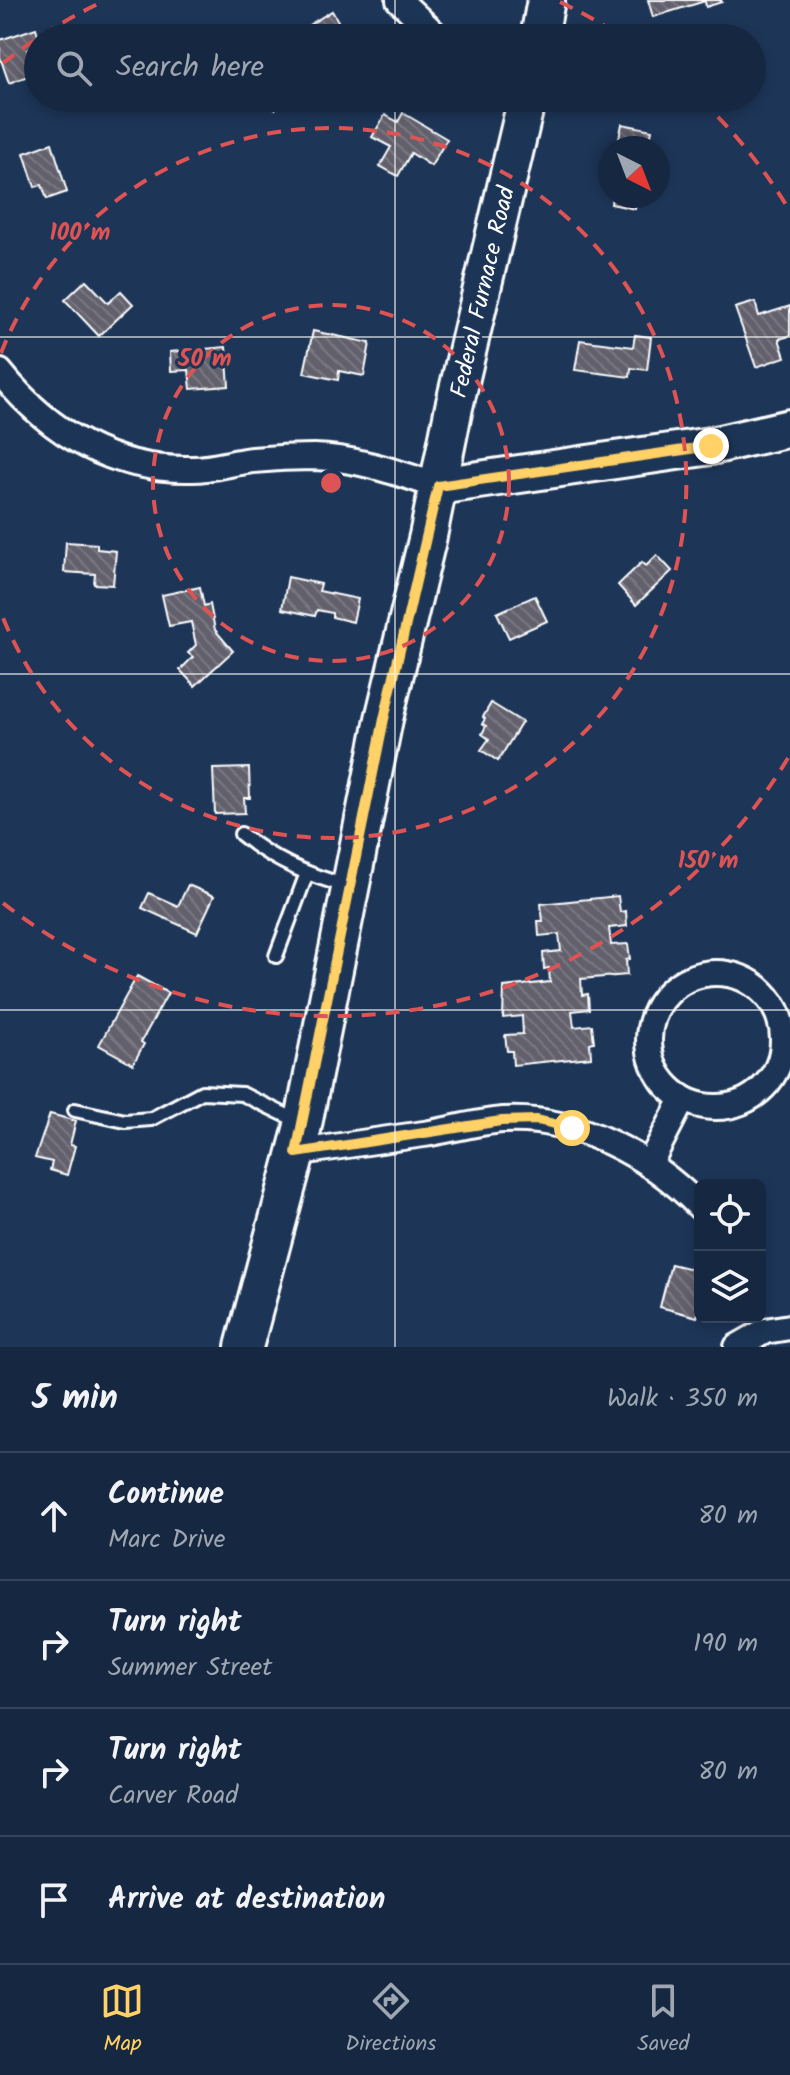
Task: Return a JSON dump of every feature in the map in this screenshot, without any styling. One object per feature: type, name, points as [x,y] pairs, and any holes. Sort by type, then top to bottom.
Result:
[{"type":"main road","points":[[542,24],[546,0]]},
{"type":"main road","name":"Federal Furnace Road","points":[[244,1347],[300,1138],[384,719],[520,112]]},
{"type":"main road","points":[[438,486],[711,446],[790,428]]},
{"type":"street","points":[[399,0],[424,24]]},
{"type":"street","points":[[0,372],[24,402],[51,425],[77,441],[147,466],[194,469],[255,460],[316,457],[366,463],[438,486]]},
{"type":"street","points":[[704,974],[736,976],[751,983],[764,993],[779,1016],[783,1043],[776,1069],[760,1091],[736,1104],[709,1107],[683,1099],[670,1089],[652,1062],[650,1029],[662,999],[688,979],[704,974]]},
{"type":"street","points":[[649,1165],[683,1099]]},
{"type":"street","points":[[300,1138],[537,1120],[572,1128],[606,1141],[649,1165],[694,1201]]},
{"type":"street","points":[[737,1347],[766,1332],[790,1327]]},
{"type":"lane","points":[[241,834],[256,847],[307,873],[351,887]]},
{"type":"lane","points":[[276,956],[307,873]]},
{"type":"lane","points":[[75,1110],[125,1121],[151,1119],[202,1092],[242,1094],[300,1138]]},
{"type":"building","points":[[648,0],[721,0],[722,2],[706,7],[705,1],[653,17]]},
{"type":"building","points":[[332,11],[340,24],[311,24]]},
{"type":"building","points":[[24,32],[24,77],[9,83],[0,57],[0,40]]},
{"type":"building","points":[[403,113],[447,139],[431,166],[411,153],[398,176],[380,166],[391,147],[372,137],[385,115],[398,122]]},
{"type":"building","points":[[622,124],[652,130],[651,136],[620,136]]},
{"type":"building","points":[[52,143],[67,192],[47,199],[42,185],[35,187],[24,153]]},
{"type":"building","points":[[86,280],[108,303],[121,291],[133,304],[99,336],[65,300]]},
{"type":"building","points":[[755,302],[759,316],[790,306],[790,336],[779,339],[785,357],[756,367],[735,308]]},
{"type":"building","points":[[313,331],[370,343],[364,376],[339,371],[338,380],[304,373]]},
{"type":"building","points":[[635,335],[651,337],[647,370],[631,368],[630,377],[575,370],[580,340],[633,347]]},
{"type":"building","points":[[226,347],[229,386],[191,389],[189,370],[171,371],[170,352]]},
{"type":"building","points":[[66,542],[97,544],[97,549],[116,551],[113,585],[94,584],[95,574],[64,572]]},
{"type":"building","points":[[657,555],[672,571],[636,605],[618,585],[642,562],[646,566]]},
{"type":"building","points":[[288,577],[321,584],[319,591],[358,599],[353,622],[317,610],[315,616],[282,609]]},
{"type":"building","points":[[200,587],[204,606],[210,604],[215,630],[233,651],[195,686],[180,670],[193,657],[188,653],[196,645],[191,622],[169,626],[162,595]]},
{"type":"building","points":[[535,596],[547,621],[509,638],[497,613]]},
{"type":"building","points":[[491,703],[522,722],[498,761],[481,750],[489,739],[482,734],[486,726],[482,724]]},
{"type":"building","points":[[249,768],[250,798],[244,798],[245,813],[215,814],[213,769]]},
{"type":"building","points":[[188,885],[214,896],[197,933],[142,908],[149,893],[178,906]]},
{"type":"building","points":[[618,896],[620,912],[626,911],[627,926],[609,928],[611,945],[628,944],[630,959],[626,960],[627,975],[581,979],[582,995],[588,994],[589,1009],[572,1011],[574,1027],[592,1025],[594,1042],[590,1043],[591,1057],[513,1065],[512,1051],[507,1051],[505,1035],[523,1034],[522,1016],[503,1018],[504,987],[550,982],[549,968],[544,969],[543,953],[561,951],[559,934],[539,936],[538,921],[543,921],[541,904]]},
{"type":"building","points":[[137,976],[168,993],[141,1042],[144,1044],[133,1064],[99,1045]]},
{"type":"building","points":[[50,1114],[76,1121],[70,1145],[75,1146],[67,1175],[50,1170],[52,1162],[35,1158]]},
{"type":"building","points":[[671,1264],[694,1270],[694,1316],[660,1307]]},
{"type":"route","points":[[572,1128],[537,1120],[501,1121],[296,1153],[384,719],[438,486],[711,446]]}]
